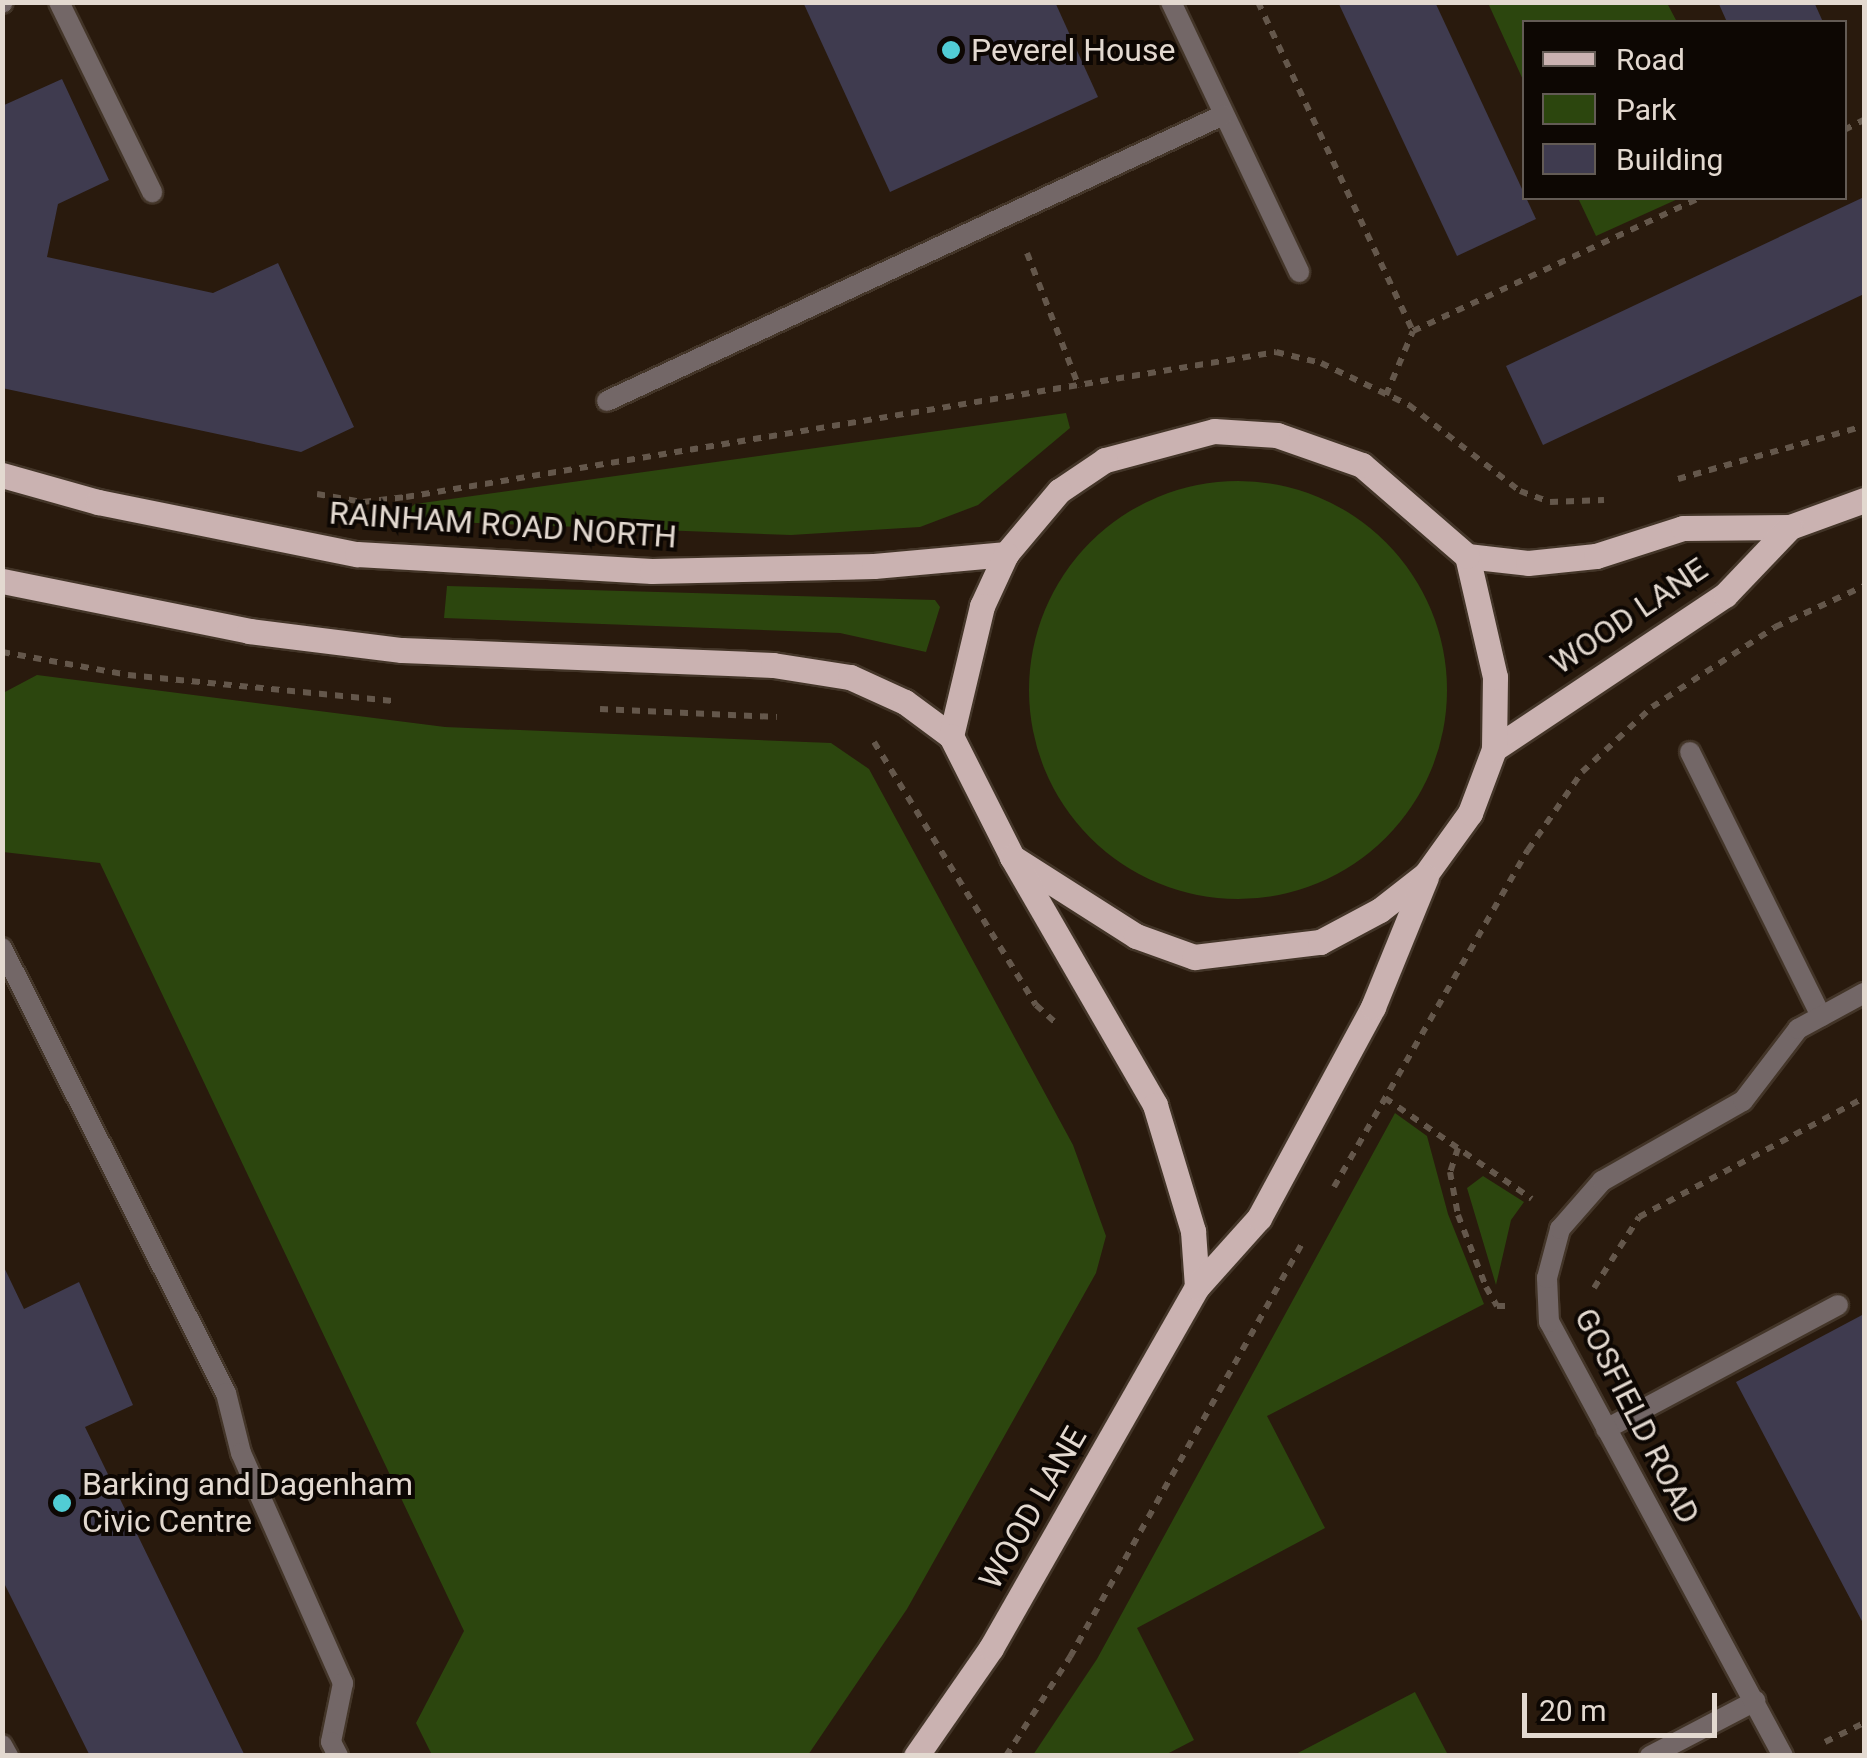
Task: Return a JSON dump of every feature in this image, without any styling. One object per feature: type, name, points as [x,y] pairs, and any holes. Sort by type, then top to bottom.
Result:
[{"type":"main road","points":[[952,736],[982,606],[1006,554],[1059,491],[1105,460],[1214,431],[1276,435],[1362,466],[1467,556],[1495,677],[1494,748],[1470,814],[1426,874],[1380,910],[1320,942],[1194,957],[1136,936],[1012,857]]},
{"type":"main road","name":"RAINHAM ROAD NORTH","points":[[2,475],[98,502],[357,554],[652,571],[874,566],[1006,554]]},
{"type":"main road","name":"WOOD LANE","points":[[1467,556],[1528,563],[1596,556],[1684,528],[1790,527],[1864,500]]},
{"type":"main road","name":"WOOD LANE","points":[[1494,748],[1725,594],[1790,527]]},
{"type":"main road","points":[[4,583],[249,632],[402,650],[773,665],[850,677],[906,702],[952,736],[1012,857],[1156,1104],[1193,1232],[1197,1287]]},
{"type":"main road","name":"WOOD LANE","points":[[916,1756],[991,1648],[1197,1287],[1259,1218],[1373,1007],[1426,874]]},
{"type":"street","points":[[59,2],[152,192]]},
{"type":"street","points":[[1171,2],[1299,272]]},
{"type":"street","points":[[607,402],[1223,116]]},
{"type":"street","points":[[1690,752],[1821,1016]]},
{"type":"street","points":[[2,948],[226,1392],[242,1453],[342,1683],[332,1742],[338,1756]]},
{"type":"street","name":"GOSFIELD ROAD","points":[[1784,1756],[1560,1342],[1549,1305],[1547,1278],[1566,1222],[1602,1181],[1743,1102],[1798,1029],[1864,993]]},
{"type":"street","points":[[1606,1429],[1838,1305]]},
{"type":"street","points":[[1650,1756],[1754,1701]]},
{"type":"street","points":[[2,1745],[8,1756]]},
{"type":"path","points":[[1258,2],[1412,331]]},
{"type":"path","points":[[1386,394],[1412,331],[1695,200]]},
{"type":"path","points":[[1023,246],[1078,386]]},
{"type":"path","points":[[307,492],[363,502],[406,498],[1276,352],[1321,363],[1386,394],[1520,491],[1550,502],[1618,496]]},
{"type":"path","points":[[1675,480],[1864,426]]},
{"type":"path","points":[[1324,1204],[1528,850],[1582,772],[1652,707],[1775,627],[1864,586]]},
{"type":"path","points":[[2,652],[128,675],[414,702]]},
{"type":"path","points":[[588,709],[781,717]]},
{"type":"path","points":[[863,734],[876,744],[1036,1006]]},
{"type":"path","points":[[1385,1098],[1566,1222]]},
{"type":"path","points":[[1560,1342],[1639,1217],[1864,1098]]},
{"type":"path","points":[[1458,1148],[1450,1172],[1458,1215],[1497,1306],[1549,1305]]},
{"type":"path","points":[[1006,1756],[1070,1657],[1305,1238]]},
{"type":"path","points":[[1814,1747],[1864,1723]]},
{"type":"green space","points":[[1488,3],[1667,3],[1676,20],[1522,20],[1522,78]]},
{"type":"green space","points":[[1579,200],[1676,200],[1596,236]]},
{"type":"green space","points":[[1066,413],[1070,428],[978,505],[920,527],[791,535],[397,520],[415,504]]},
{"type":"green space","points":[[1238,481],[1279,485],[1318,497],[1354,516],[1386,542],[1412,574],[1431,610],[1443,649],[1447,690],[1443,731],[1431,770],[1412,806],[1386,838],[1354,864],[1318,883],[1279,895],[1238,899],[1197,895],[1158,883],[1122,864],[1090,838],[1064,806],[1045,770],[1033,731],[1029,690],[1033,649],[1045,610],[1064,574],[1090,542],[1122,516],[1158,497],[1197,485]]},
{"type":"green space","points":[[447,586],[935,600],[940,607],[926,652],[840,633],[444,618]]},
{"type":"green space","points":[[37,675],[445,727],[831,743],[869,769],[1073,1145],[1106,1236],[1096,1273],[907,1609],[808,1755],[432,1755],[416,1723],[464,1631],[100,863],[3,852],[3,693]]},
{"type":"green space","points":[[1395,1113],[1427,1136],[1448,1214],[1484,1304],[1267,1416],[1325,1528],[1137,1628],[1194,1740],[1165,1755],[1033,1755],[1097,1659]]},
{"type":"green space","points":[[1483,1176],[1524,1202],[1511,1220],[1496,1285],[1467,1188]]},
{"type":"green space","points":[[1415,1692],[1448,1755],[1294,1755]]},
{"type":"building","name":"Peverel House","points":[[803,2],[1055,2],[1098,97],[890,192]]},
{"type":"building","points":[[1338,2],[1435,2],[1522,189],[1522,200],[1527,200],[1536,219],[1457,256]]},
{"type":"building","points":[[1718,2],[1814,2],[1822,20],[1726,20]]},
{"type":"building","points":[[62,79],[109,180],[58,204],[47,257],[213,293],[278,263],[354,427],[301,452],[2,388],[2,106]]},
{"type":"building","points":[[1864,197],[1864,294],[1543,445],[1506,366]]},
{"type":"building","name":"Barking and Dagenham Civic Centre","points":[[2,1263],[24,1309],[79,1282],[133,1405],[85,1427],[245,1756],[90,1756],[2,1579]]},
{"type":"building","points":[[1864,1314],[1864,1625],[1736,1382]]},
{"type":"place","name":"Peverel House","points":[[951,50]]},
{"type":"place","name":"Barking and Dagenham Civic Centre","points":[[62,1503]]}]
